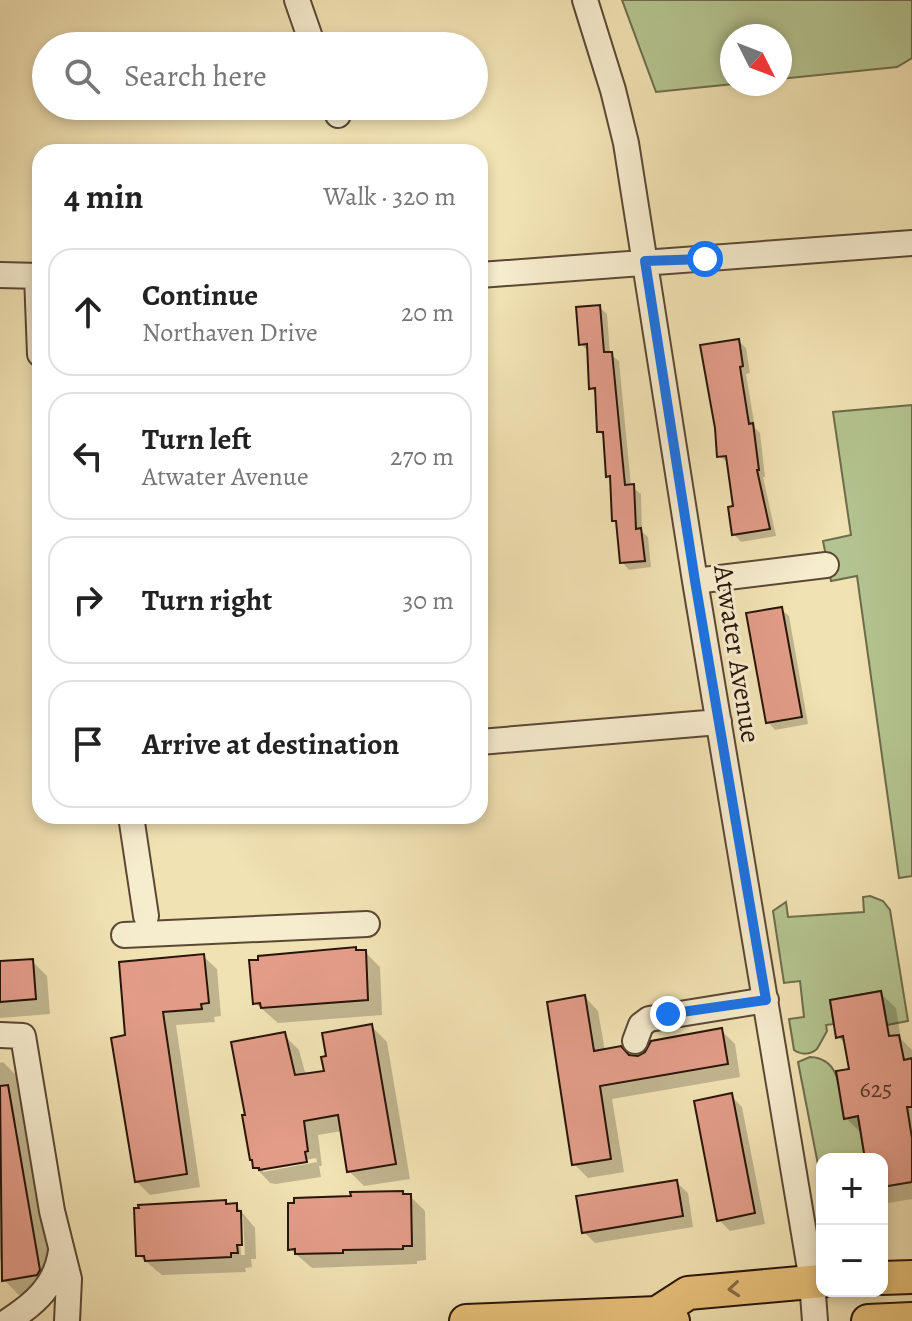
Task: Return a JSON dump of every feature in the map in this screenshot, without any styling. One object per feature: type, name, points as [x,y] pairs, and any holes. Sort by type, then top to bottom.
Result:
[{"type":"main road","points":[[888,1278],[912,1277]]},
{"type":"main road","points":[[466,1321],[665,1317],[688,1293],[816,1281]]},
{"type":"main road","points":[[868,1321],[912,1319]]},
{"type":"street","points":[[297,0],[308,32]]},
{"type":"street","name":"Atwater Avenue","points":[[585,0],[626,143],[695,581],[816,1275]]},
{"type":"street","points":[[488,274],[912,243]]},
{"type":"street","points":[[0,275],[32,276]]},
{"type":"street","points":[[695,581],[826,565]]},
{"type":"street","points":[[488,741],[719,722]]},
{"type":"street","points":[[132,824],[146,916]]},
{"type":"street","points":[[124,935],[367,924]]},
{"type":"street","points":[[635,1041],[641,1025],[649,1019],[766,1000]]},
{"type":"street","points":[[0,1035],[23,1036],[52,1211],[69,1279],[67,1321]]},
{"type":"street","points":[[8,1321],[31,1306],[48,1287],[57,1273],[61,1248]]},
{"type":"street","name":"Atwater Avenue","points":[[815,1321],[816,1297]]},
{"type":"green space","points":[[622,0],[912,0],[912,58],[897,67],[792,78],[792,24],[720,24],[720,85],[656,92]]},
{"type":"green space","points":[[912,405],[912,876],[899,878],[857,576],[831,581],[823,541],[851,535],[833,412]]},
{"type":"green space","points":[[863,897],[883,901],[890,910],[908,1021],[887,1025],[881,991],[830,1000],[834,1024],[826,1025],[827,1031],[817,1049],[808,1053],[797,1052],[794,1050],[789,1019],[804,1017],[800,981],[784,983],[773,911],[786,902],[788,917],[864,912]]},
{"type":"green space","points":[[810,1057],[820,1059],[834,1070],[844,1118],[858,1116],[864,1153],[816,1154],[798,1062]]},
{"type":"building","points":[[600,305],[604,352],[612,352],[625,485],[634,484],[636,529],[641,528],[645,561],[620,563],[616,521],[612,521],[610,476],[606,477],[603,432],[597,432],[595,388],[589,389],[587,344],[579,345],[576,307]]},
{"type":"building","points":[[739,339],[749,424],[753,423],[757,470],[770,529],[732,535],[728,507],[733,506],[726,456],[717,457],[700,345]]},
{"type":"building","points":[[782,607],[802,717],[766,723],[746,613]]},
{"type":"building","points":[[356,947],[356,950],[366,950],[368,1000],[261,1008],[260,1003],[253,1004],[249,960],[258,960],[258,956]]},
{"type":"building","points":[[204,954],[209,1003],[201,1004],[202,1009],[163,1012],[187,1174],[135,1182],[111,1038],[125,1035],[119,962]]},
{"type":"building","points":[[33,959],[36,999],[0,1002],[0,961]]},
{"type":"building","points":[[881,991],[889,1036],[899,1035],[904,1060],[912,1058],[912,1107],[907,1107],[912,1138],[912,1182],[888,1186],[888,1153],[864,1153],[858,1116],[844,1119],[836,1071],[849,1069],[843,1036],[836,1038],[830,1000]]},
{"type":"building","points":[[585,995],[594,1051],[621,1046],[629,1055],[638,1056],[645,1052],[651,1041],[722,1028],[728,1064],[600,1086],[611,1159],[572,1165],[547,1002]]},
{"type":"building","points":[[372,1024],[396,1164],[347,1172],[338,1115],[304,1121],[307,1162],[259,1170],[253,1168],[231,1042],[285,1032],[295,1075],[324,1071],[321,1057],[326,1056],[322,1033]]},
{"type":"building","points":[[8,1085],[40,1270],[37,1275],[2,1281],[0,1086]]},
{"type":"building","points":[[732,1093],[755,1213],[717,1221],[694,1101]]},
{"type":"building","points":[[677,1180],[683,1216],[582,1233],[576,1196]]},
{"type":"building","points":[[403,1191],[403,1194],[411,1194],[412,1246],[403,1246],[403,1249],[343,1250],[343,1253],[295,1254],[295,1249],[288,1250],[288,1203],[294,1203],[294,1198]]},
{"type":"building","points":[[226,1200],[226,1204],[237,1203],[237,1211],[241,1211],[242,1245],[237,1245],[238,1253],[231,1253],[231,1257],[145,1261],[144,1256],[136,1256],[134,1208],[139,1208],[138,1205]]},
{"type":"route","points":[[668,1014],[766,1000],[645,261],[705,259]]}]
